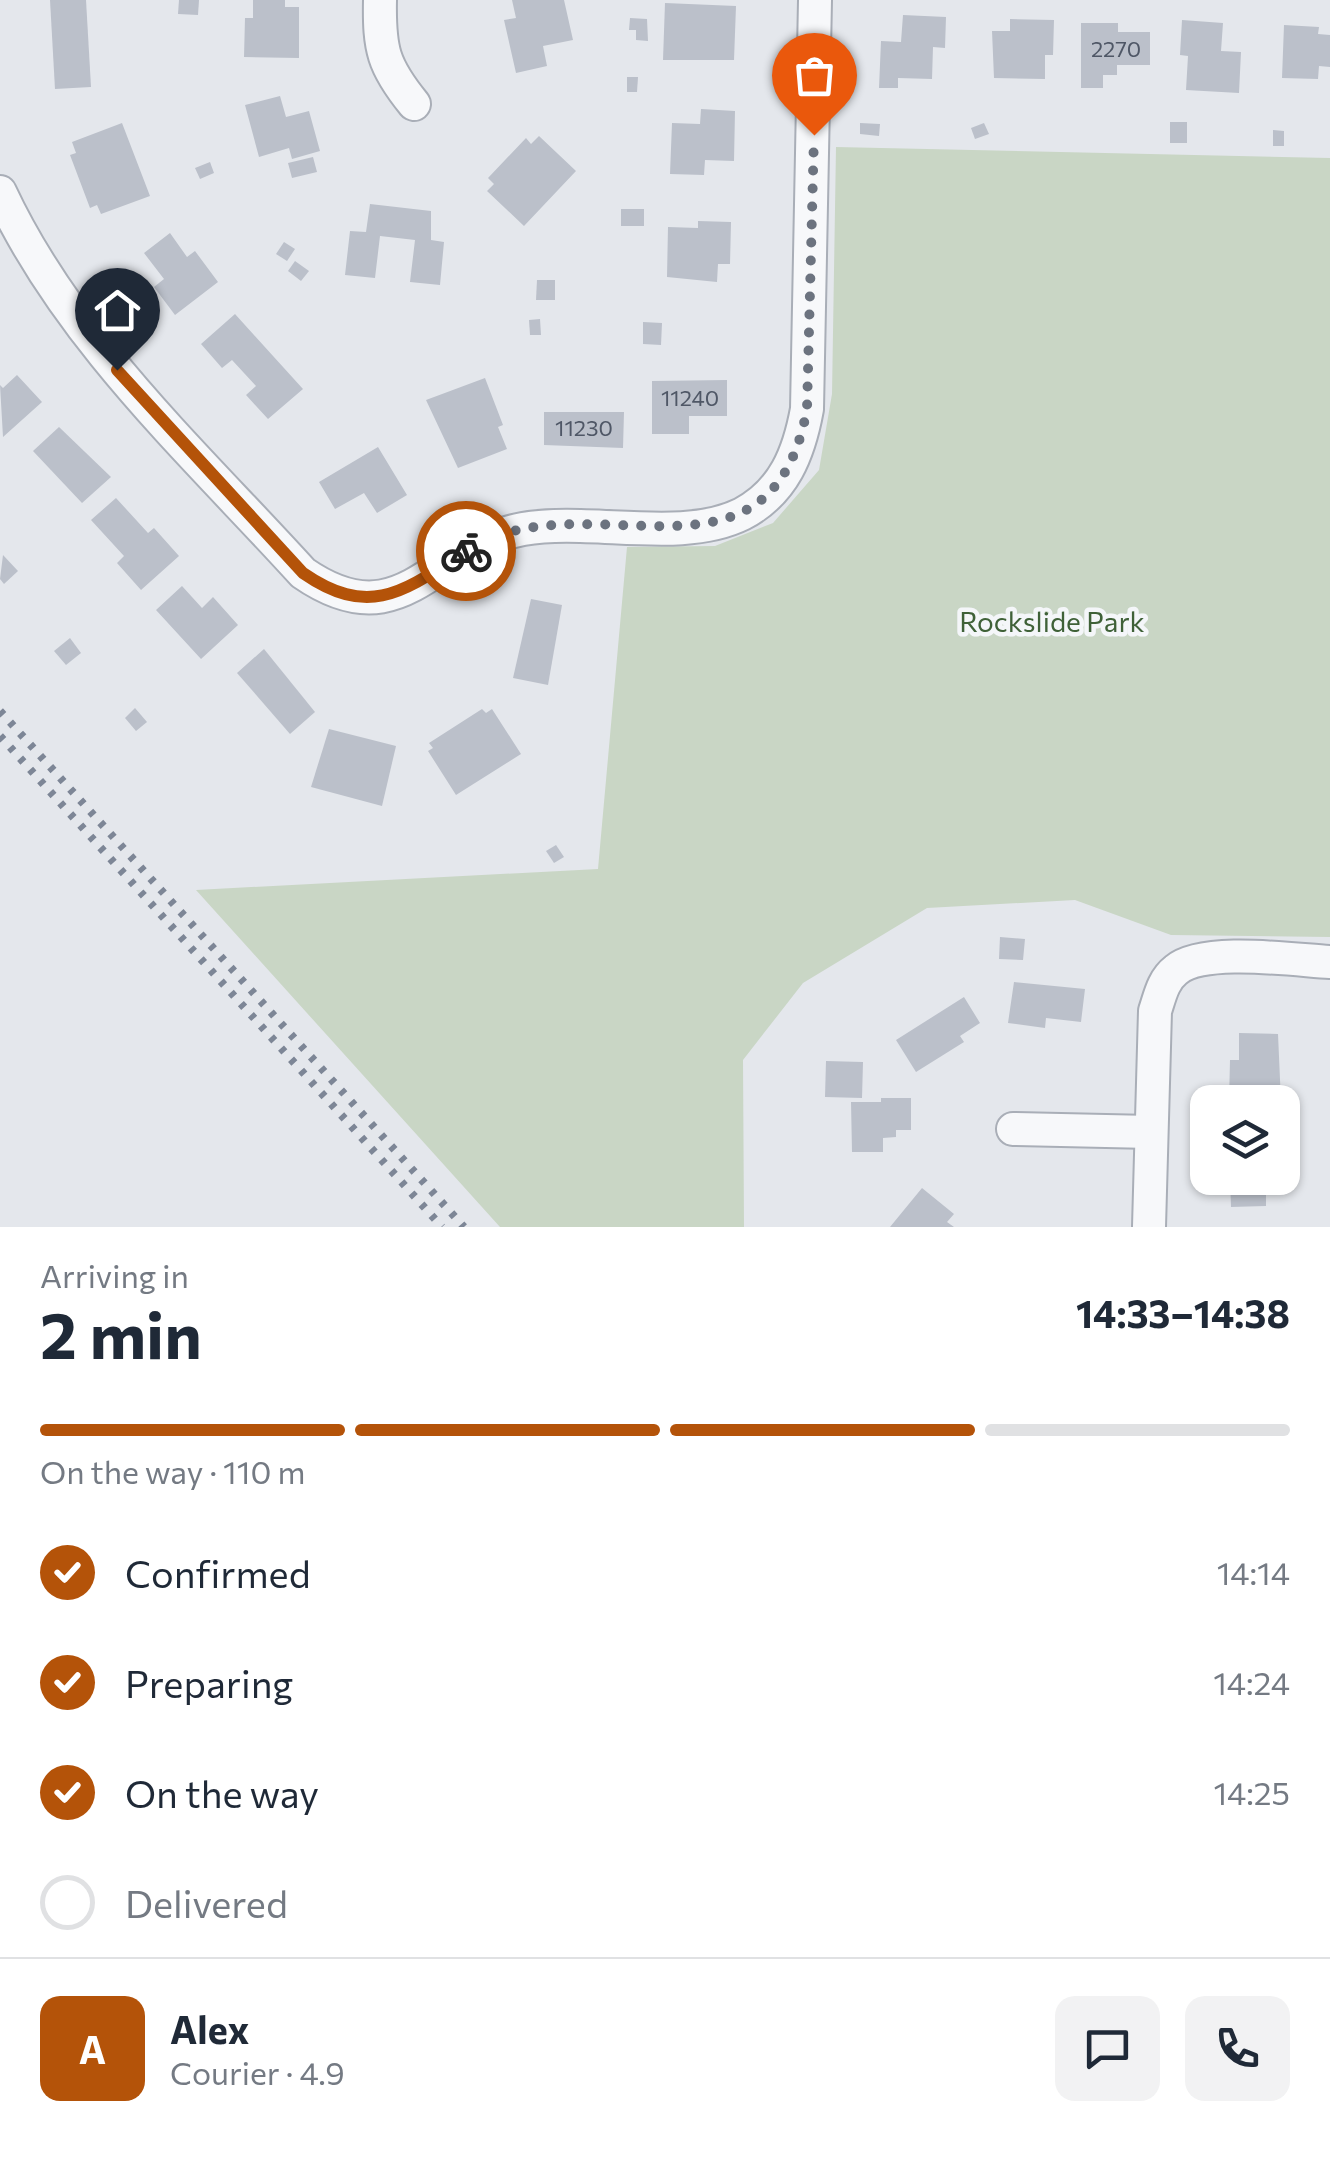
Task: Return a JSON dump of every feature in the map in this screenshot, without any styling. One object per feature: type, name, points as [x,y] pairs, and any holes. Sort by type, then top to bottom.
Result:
[{"type":"street","points":[[380,0],[379,34],[388,71],[414,104]]},
{"type":"street","points":[[0,192],[28,251],[64,306],[303,573],[342,594],[382,599],[408,589],[473,546],[521,529],[718,523],[766,499],[785,476],[799,449],[807,409],[815,0]]},
{"type":"street","points":[[1149,1227],[1155,1011],[1162,986],[1177,968],[1201,960],[1330,962]]},
{"type":"street","points":[[1012,1129],[1151,1132]]},
{"type":"green space","name":"Rockslide Park","points":[[836,147],[1330,158],[1330,937],[1171,935],[1075,900],[927,908],[803,983],[743,1060],[744,1227],[500,1227],[196,890],[598,869],[627,547],[715,546],[773,523],[819,470],[832,394]]},
{"type":"building","points":[[50,0],[86,0],[91,87],[55,89]]},
{"type":"building","points":[[179,0],[199,0],[198,15],[178,14]]},
{"type":"building","points":[[253,0],[285,0],[285,7],[299,7],[299,58],[244,57],[245,18],[253,18]]},
{"type":"building","points":[[512,0],[564,0],[573,40],[543,46],[547,66],[516,73],[504,20],[516,18]]},
{"type":"building","points":[[665,3],[736,6],[734,60],[663,60]]},
{"type":"building","points":[[903,15],[946,17],[945,48],[933,47],[932,79],[898,78],[898,88],[879,88],[881,41],[901,42]]},
{"type":"building","points":[[630,18],[647,19],[648,41],[636,40],[636,30],[629,30]]},
{"type":"building","points":[[1010,19],[1054,20],[1053,55],[1045,55],[1045,79],[994,78],[992,31],[1010,31]]},
{"type":"building","points":[[1182,20],[1223,23],[1221,51],[1241,52],[1239,93],[1186,90],[1188,56],[1180,55]]},
{"type":"building","points":[[1081,23],[1118,23],[1118,32],[1150,32],[1150,65],[1117,65],[1117,75],[1103,75],[1103,88],[1081,88]]},
{"type":"building","points":[[1284,25],[1319,27],[1318,34],[1330,35],[1330,67],[1319,66],[1318,79],[1282,78]]},
{"type":"building","points":[[627,77],[638,77],[637,92],[627,92]]},
{"type":"building","points":[[280,96],[286,117],[309,111],[320,151],[292,159],[289,148],[259,157],[245,105]]},
{"type":"building","points":[[701,109],[735,111],[734,161],[705,160],[704,175],[670,174],[672,123],[700,124]]},
{"type":"building","points":[[1170,122],[1187,122],[1187,143],[1170,143]]},
{"type":"building","points":[[122,123],[150,196],[101,214],[97,205],[90,208],[70,155],[76,153],[72,142]]},
{"type":"building","points":[[860,123],[880,124],[879,136],[860,134]]},
{"type":"building","points":[[984,123],[989,134],[975,139],[971,128]]},
{"type":"building","points":[[1273,130],[1284,131],[1284,146],[1273,146]]},
{"type":"building","points":[[539,136],[576,171],[524,226],[487,191],[494,184],[488,178],[526,138],[531,144]]},
{"type":"building","points":[[313,157],[317,172],[292,178],[288,163]]},
{"type":"building","points":[[210,162],[214,173],[200,179],[195,168]]},
{"type":"building","points":[[370,204],[431,211],[431,240],[444,242],[440,285],[410,282],[415,240],[380,236],[375,278],[345,275],[350,231],[366,232]]},
{"type":"building","points":[[621,209],[644,209],[644,226],[621,226]]},
{"type":"building","points":[[698,221],[731,222],[730,264],[718,264],[717,282],[667,277],[668,227],[698,228]]},
{"type":"building","points":[[170,233],[187,257],[195,251],[218,282],[175,315],[154,287],[164,279],[144,253]]},
{"type":"building","points":[[284,242],[295,249],[287,261],[276,254]]},
{"type":"building","points":[[295,261],[309,271],[301,281],[288,271]]},
{"type":"building","points":[[537,280],[555,280],[555,300],[536,300]]},
{"type":"building","points":[[235,314],[303,389],[268,419],[246,395],[256,386],[232,360],[222,368],[201,344]]},
{"type":"building","points":[[540,319],[541,335],[530,335],[529,320]]},
{"type":"building","points":[[643,322],[662,323],[661,345],[643,344]]},
{"type":"building","points":[[17,375],[42,402],[3,437],[0,385],[3,388]]},
{"type":"building","points":[[485,378],[503,425],[498,427],[507,449],[458,468],[426,400]]},
{"type":"building","points":[[727,380],[727,416],[689,416],[689,434],[652,434],[652,381]]},
{"type":"building","points":[[544,412],[624,412],[623,448],[544,445]]},
{"type":"building","points":[[59,427],[111,477],[82,503],[33,451]]},
{"type":"building","points":[[378,447],[407,495],[377,513],[364,493],[335,509],[319,482]]},
{"type":"building","points":[[116,498],[148,533],[154,528],[179,556],[141,590],[117,563],[124,556],[91,520]]},
{"type":"building","points":[[3,555],[18,571],[4,584],[0,579]]},
{"type":"building","points":[[182,586],[202,608],[213,597],[238,625],[201,659],[156,610]]},
{"type":"building","points":[[531,599],[562,605],[548,685],[513,678]]},
{"type":"building","points":[[70,638],[81,653],[66,665],[54,651]]},
{"type":"building","points":[[264,649],[315,712],[290,734],[237,673]]},
{"type":"building","points":[[135,708],[147,722],[136,731],[125,718]]},
{"type":"building","points":[[482,709],[486,713],[492,709],[521,754],[456,795],[428,751],[433,748],[429,743]]},
{"type":"building","points":[[329,729],[396,746],[382,806],[311,787]]},
{"type":"building","points":[[556,845],[564,857],[554,863],[546,851]]},
{"type":"building","points":[[1000,937],[1025,939],[1023,960],[999,959]]},
{"type":"building","points":[[1014,982],[1085,989],[1081,1022],[1046,1018],[1045,1028],[1008,1023]]},
{"type":"building","points":[[964,997],[980,1023],[960,1036],[964,1042],[916,1072],[896,1040]]},
{"type":"building","points":[[1239,1033],[1278,1034],[1280,1085],[1229,1085],[1230,1060],[1239,1060]]},
{"type":"building","points":[[826,1061],[863,1062],[862,1098],[825,1097]]},
{"type":"building","points":[[881,1098],[911,1098],[911,1130],[896,1130],[896,1137],[883,1138],[883,1152],[852,1152],[851,1102],[881,1102]]},
{"type":"building","points":[[922,1188],[954,1214],[947,1222],[954,1227],[890,1227]]},
{"type":"building","points":[[1231,1195],[1266,1195],[1266,1206],[1231,1207]]},
{"type":"railway","points":[[0,711],[464,1227]]},
{"type":"railway","points":[[0,736],[442,1227]]},
{"type":"way so far","points":[[466,551],[521,529],[718,523],[766,499],[785,476],[799,449],[807,409],[814,135]]},
{"type":"route","points":[[117,370],[303,573],[323,587],[342,594],[382,599],[408,589],[466,551]]}]
